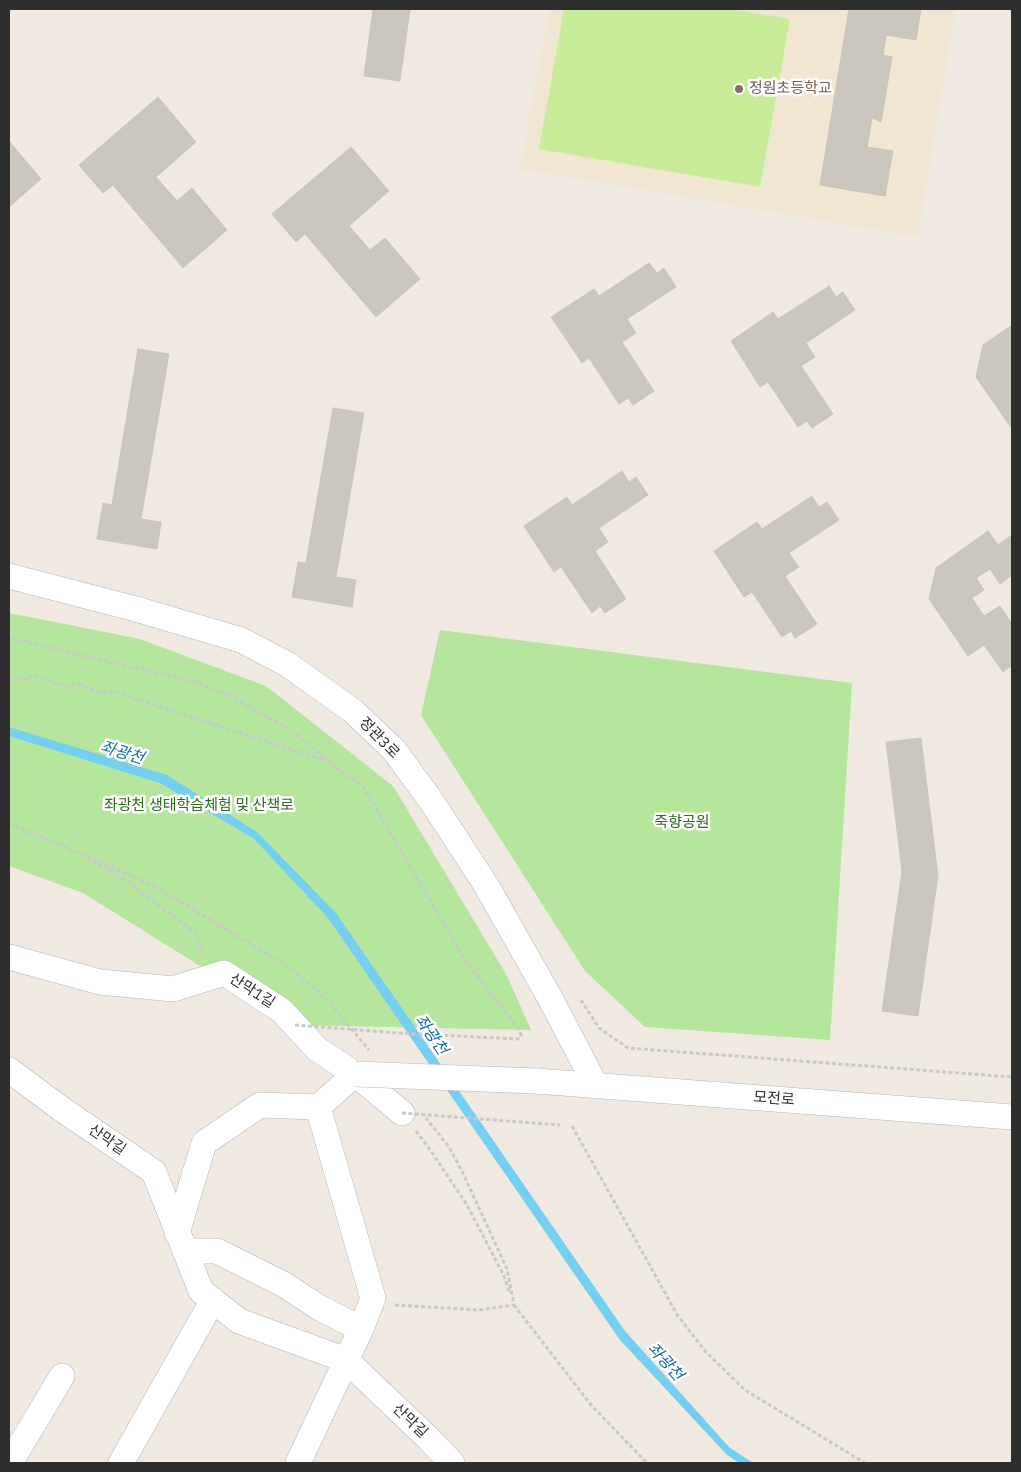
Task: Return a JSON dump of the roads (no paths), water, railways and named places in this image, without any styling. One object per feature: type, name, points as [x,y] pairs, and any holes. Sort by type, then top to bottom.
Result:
[{"type":"street","name":"정관3로","points":[[9,576],[136,609],[241,640],[287,664],[353,711],[394,750],[432,802],[486,885],[550,998],[596,1086]]},
{"type":"street","name":"산막1길","points":[[9,956],[100,982],[173,989],[224,973],[282,1011],[316,1049],[355,1074],[408,1121]]},
{"type":"street","name":"산막길","points":[[9,1070],[63,1110],[154,1172],[202,1291],[239,1321],[346,1360],[452,1463]]},
{"type":"street","name":"모전로","points":[[355,1074],[536,1081],[1012,1117]]},
{"type":"street","points":[[355,1074],[318,1108],[260,1105],[204,1143],[181,1242],[217,1251],[283,1284],[320,1308],[361,1329]]},
{"type":"street","points":[[298,1463],[361,1329],[373,1298],[318,1108]]},
{"type":"street","points":[[121,1463],[214,1300]]},
{"type":"street","points":[[10,1463],[62,1376]]},
{"type":"water","name":"좌광천","points":[[9,727],[167,775],[257,832],[336,913],[625,1331],[729,1447],[753,1463],[739,1463],[727,1455],[620,1340],[328,918],[254,839],[160,783],[9,736]]},
{"type":"place","name":"정원초등학교","points":[[739,89]]},
{"type":"park label","name":"좌광천 생태학습체험 및 산책로","points":[[199,806]]},
{"type":"park label","name":"죽향공원","points":[[682,823]]}]
